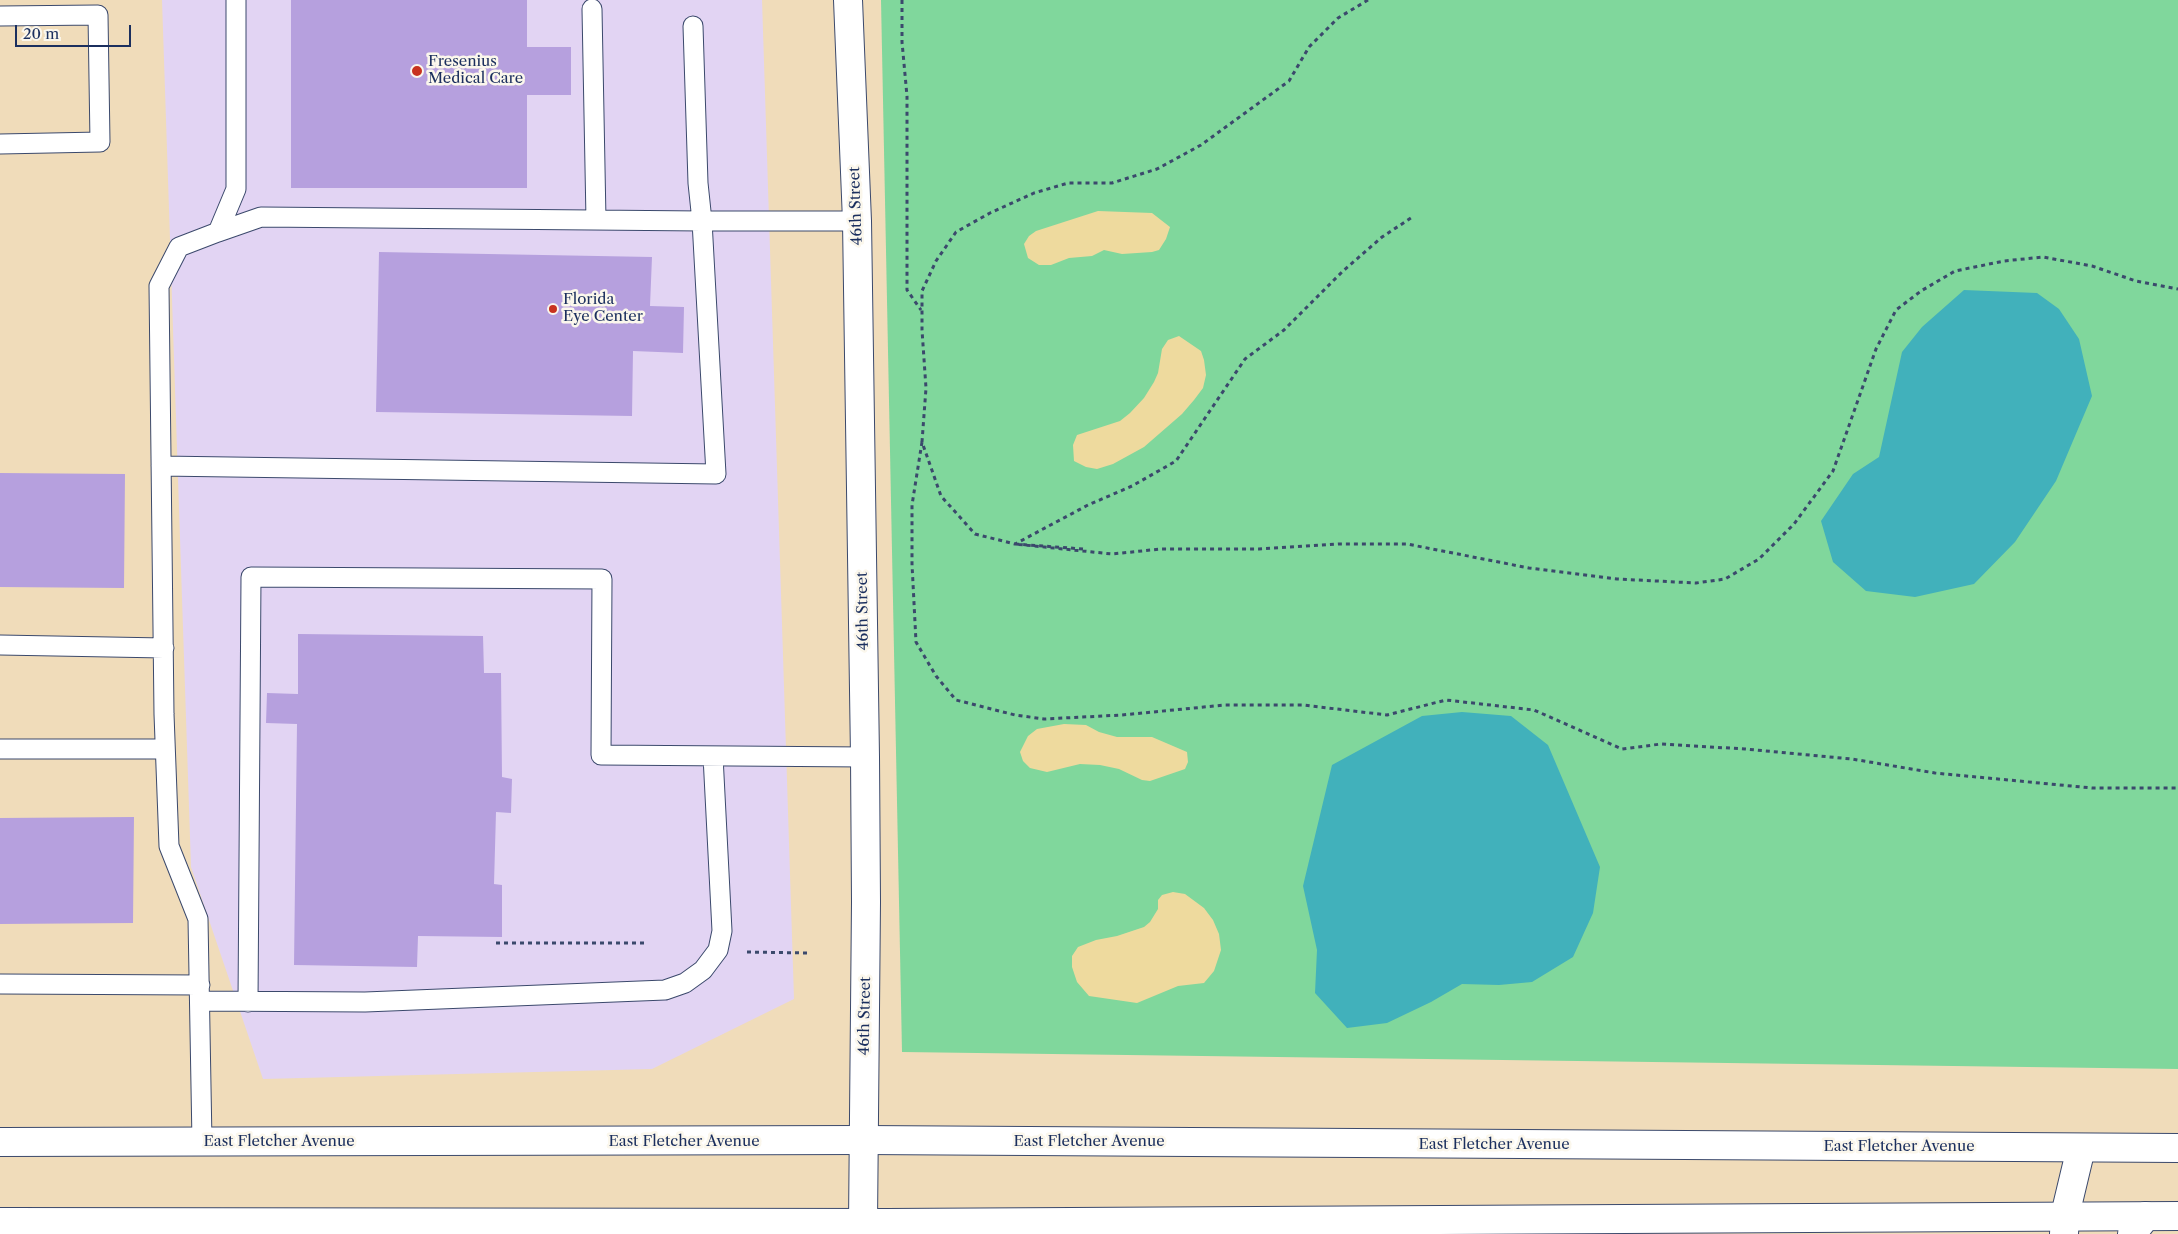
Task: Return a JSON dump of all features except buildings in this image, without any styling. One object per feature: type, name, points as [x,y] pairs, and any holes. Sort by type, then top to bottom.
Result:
[{"type":"main road","name":"46th Street","points":[[848,0],[857,221],[866,902],[863,1228]]},
{"type":"main road","name":"East Fletcher Avenue","points":[[0,1142],[864,1140],[2178,1148]]},
{"type":"main road","points":[[2065,1224],[2081,1148]]},
{"type":"main road","points":[[0,1222],[78,1228],[2139,1225],[2178,1216]]},
{"type":"lane","points":[[218,232],[236,189],[236,0]]},
{"type":"lane","points":[[592,9],[596,220]]},
{"type":"lane","points":[[0,16],[98,15],[100,142],[0,144]]},
{"type":"lane","points":[[161,466],[716,474],[702,221],[698,184],[693,26]]},
{"type":"lane","points":[[202,1142],[198,919],[169,846],[165,749],[159,286],[179,246],[261,217],[857,221]]},
{"type":"lane","points":[[248,1002],[251,577],[602,578],[601,755],[864,757]]},
{"type":"lane","points":[[0,645],[164,648]]},
{"type":"lane","points":[[0,749],[165,749]]},
{"type":"lane","points":[[0,984],[200,993],[248,1002],[365,1002],[665,990],[685,983],[703,970],[718,950],[722,931],[713,756]]},
{"type":"path","points":[[902,0],[902,42],[907,96],[907,290],[922,310]]},
{"type":"path","points":[[1368,0],[1338,18],[1309,47],[1289,81],[1201,145],[1157,169],[1112,184],[1068,184],[1034,193],[990,213],[956,232],[936,261],[922,291],[926,388],[922,442],[912,505],[912,564],[916,642],[936,676],[956,700],[1015,715],[1044,720],[1225,705],[1303,705],[1387,715],[1446,700],[1534,710],[1622,749],[1661,744],[1745,749],[1852,759],[1935,773],[2082,787],[2178,788]]},
{"type":"path","points":[[1015,544],[1088,505],[1132,486],[1176,461],[1201,427],[1245,359],[1284,330],[1343,271],[1376,242],[1411,218]]},
{"type":"path","points":[[922,442],[941,496],[975,534],[1015,544],[1112,554],[1161,549],[1260,549],[1338,544],[1407,544],[1529,568],[1617,578],[1696,583],[1725,578],[1760,559],[1794,524],[1832,471],[1876,350],[1896,310],[1921,291],[1955,271],[2004,261],[2043,257],[2092,266],[2136,281],[2178,290]]},
{"type":"path","points":[[1015,544],[1083,549]]},
{"type":"path","points":[[496,943],[646,943]]},
{"type":"path","points":[[742,952],[807,953]]},
{"type":"shaded area","points":[[162,0],[762,0],[794,999],[652,1069],[263,1079],[191,867]]},
{"type":"green space","points":[[881,0],[2178,0],[2178,1069],[902,1052]]},
{"type":"sand","points":[[1098,211],[1152,213],[1170,227],[1166,239],[1159,250],[1152,252],[1122,254],[1104,250],[1092,256],[1069,258],[1051,265],[1039,265],[1028,258],[1024,244],[1029,236],[1036,231]]},
{"type":"sand","points":[[1179,336],[1201,351],[1204,360],[1206,375],[1203,388],[1194,400],[1182,414],[1144,447],[1113,464],[1097,469],[1086,467],[1074,461],[1073,445],[1077,435],[1120,421],[1130,413],[1144,398],[1154,382],[1158,373],[1162,349],[1168,340]]},
{"type":"sand","points":[[1064,724],[1086,725],[1099,732],[1117,737],[1152,737],[1187,752],[1188,762],[1185,769],[1150,781],[1142,780],[1119,769],[1100,765],[1080,764],[1047,772],[1030,768],[1023,761],[1020,752],[1028,736],[1037,729]]},
{"type":"sand","points":[[1173,892],[1185,894],[1204,908],[1213,920],[1219,934],[1221,950],[1214,971],[1204,983],[1178,986],[1137,1003],[1089,996],[1077,982],[1072,967],[1072,956],[1078,947],[1144,927],[1150,922],[1158,909],[1158,900],[1162,895]]},
{"type":"water","points":[[1964,290],[2037,293],[2059,309],[2079,339],[2092,396],[2056,481],[2015,542],[1974,584],[1915,597],[1866,591],[1833,562],[1821,521],[1853,474],[1879,457],[1902,352],[1922,327]]},
{"type":"water","points":[[1462,712],[1511,716],[1548,745],[1600,867],[1593,913],[1573,957],[1532,982],[1499,985],[1462,984],[1431,1002],[1387,1023],[1347,1028],[1315,993],[1317,950],[1303,886],[1332,765],[1422,716]]},
{"type":"place","name":"Fresenius Medical Care","points":[[417,71]]},
{"type":"place","name":"Florida Eye Center","points":[[553,309]]}]
